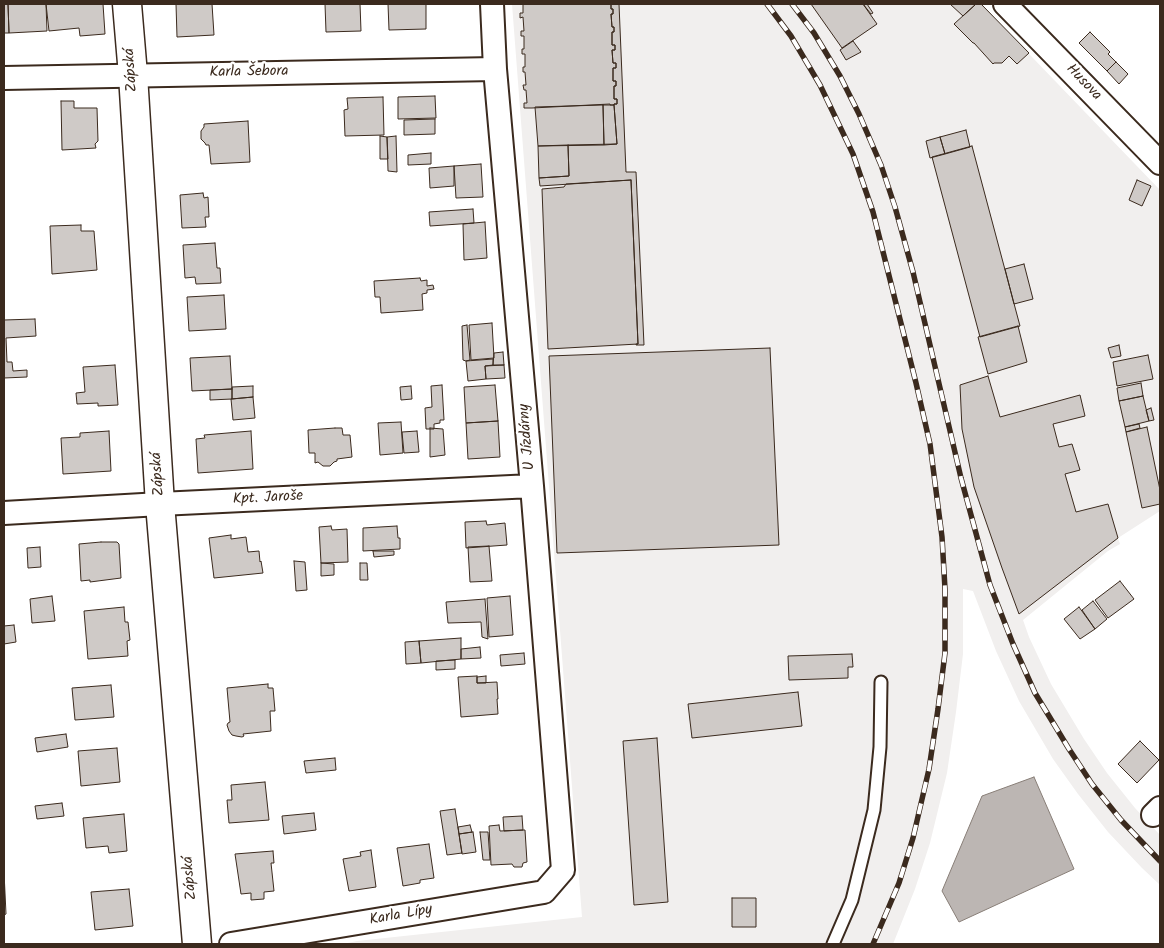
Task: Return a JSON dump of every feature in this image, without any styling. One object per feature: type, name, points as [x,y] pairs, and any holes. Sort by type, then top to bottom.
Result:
[{"type":"street","name":"Zápská","points":[[127,4],[160,504],[197,944]]},
{"type":"street","name":"U Jízdárny","points":[[492,4],[495,69],[532,486],[563,870]]},
{"type":"street","name":"Husova","points":[[1005,4],[1160,163]]},
{"type":"street","name":"Karla Šebora","points":[[4,78],[495,69]]},
{"type":"street","name":"Kpt. Jaroše","points":[[4,513],[532,486]]},
{"type":"street","name":"Karla Lípy","points":[[231,944],[544,892],[563,870]]},
{"type":"lane","points":[[833,944],[852,900],[874,810],[880,747],[881,682]]},
{"type":"shaded area","points":[[512,4],[981,4],[1160,190],[1160,511],[1118,538],[1120,544],[1108,551],[1023,620],[1051,684],[1084,739],[1107,773],[1160,835],[1160,885],[1108,832],[1053,759],[1019,701],[996,651],[973,591],[963,589],[963,654],[947,773],[930,843],[915,889],[893,944],[343,944],[582,917]]},
{"type":"shaded area","points":[[1034,777],[1074,869],[959,922],[942,891],[982,796]]},
{"type":"building","points":[[4,4],[8,4],[9,33],[4,33]]},
{"type":"building","points":[[8,4],[46,4],[47,31],[9,33]]},
{"type":"building","points":[[46,4],[103,4],[105,34],[80,36],[79,28],[49,31]]},
{"type":"building","points":[[176,4],[212,4],[214,35],[177,37]]},
{"type":"building","points":[[325,4],[360,4],[361,31],[326,32]]},
{"type":"building","points":[[388,4],[426,4],[426,29],[389,30]]},
{"type":"building","points":[[523,4],[611,4],[611,9],[613,9],[613,14],[611,14],[612,27],[614,27],[612,45],[615,45],[615,50],[612,50],[613,63],[616,63],[616,68],[613,68],[613,81],[616,81],[614,99],[617,99],[617,104],[524,108],[524,103],[527,103],[526,90],[524,90],[523,85],[526,85],[525,72],[523,72],[525,54],[522,54],[524,36],[521,36],[521,31],[524,31],[523,17],[520,18],[520,13],[523,13]]},
{"type":"building","points":[[611,4],[619,4],[626,172],[636,172],[644,345],[636,345],[638,344],[631,180],[540,186],[539,178],[569,176],[568,145],[617,144],[614,105],[617,104],[617,99],[614,99],[616,81],[613,81],[613,68],[616,68],[616,63],[613,63],[612,50],[615,50],[615,45],[612,45],[614,27],[612,27],[611,14],[613,14],[613,9],[611,9]]},
{"type":"building","points":[[811,4],[863,4],[877,24],[842,48]]},
{"type":"building","points":[[863,4],[867,4],[873,13],[871,14]]},
{"type":"building","points":[[950,4],[976,4],[963,16]]},
{"type":"building","points":[[976,4],[981,4],[1029,53],[1017,64],[1009,56],[1002,63],[993,64],[954,24]]},
{"type":"building","points":[[1090,32],[1110,52],[1108,54],[1116,62],[1107,71],[1079,43]]},
{"type":"building","points":[[853,41],[861,52],[846,60],[840,50]]},
{"type":"building","points":[[1116,62],[1128,74],[1119,84],[1107,71]]},
{"type":"building","points":[[435,96],[436,118],[398,119],[398,97]]},
{"type":"building","points":[[383,97],[384,135],[345,136],[344,110],[348,109],[347,98]]},
{"type":"building","points":[[61,101],[74,101],[74,108],[97,108],[98,141],[95,144],[96,148],[62,150]]},
{"type":"building","points":[[603,105],[604,145],[538,146],[535,107]]},
{"type":"building","points":[[603,105],[614,105],[617,144],[604,145]]},
{"type":"building","points":[[435,119],[435,134],[404,135],[404,120]]},
{"type":"building","points":[[248,121],[250,162],[211,164],[209,145],[206,145],[201,139],[201,131],[204,124]]},
{"type":"building","points":[[966,130],[970,147],[945,154],[940,137]]},
{"type":"building","points":[[380,136],[387,137],[388,159],[380,159]]},
{"type":"building","points":[[396,136],[397,172],[388,171],[387,137]]},
{"type":"building","points":[[940,137],[945,154],[930,158],[926,141]]},
{"type":"building","points":[[568,145],[569,176],[539,178],[538,146]]},
{"type":"building","points":[[972,146],[1020,326],[980,337],[932,157]]},
{"type":"building","points":[[431,153],[431,164],[408,165],[408,155]]},
{"type":"building","points":[[481,164],[483,197],[456,198],[454,166]]},
{"type":"building","points":[[454,166],[454,186],[430,188],[429,168]]},
{"type":"building","points":[[631,180],[638,344],[548,349],[542,189],[564,187],[566,184]]},
{"type":"building","points":[[1137,180],[1151,186],[1142,206],[1129,200]]},
{"type":"building","points":[[203,193],[204,198],[208,197],[209,217],[205,217],[206,227],[182,228],[180,195]]},
{"type":"building","points":[[473,209],[474,223],[430,226],[429,212]]},
{"type":"building","points":[[485,222],[487,258],[464,260],[463,224]]},
{"type":"building","points":[[81,225],[81,231],[94,231],[97,270],[52,274],[50,226]]},
{"type":"building","points":[[215,243],[217,268],[220,268],[221,283],[196,284],[195,277],[185,278],[183,245]]},
{"type":"building","points":[[1024,264],[1033,299],[1014,304],[1005,269]]},
{"type":"building","points":[[420,278],[421,281],[427,280],[427,286],[433,285],[434,289],[427,290],[427,293],[422,294],[423,310],[381,313],[380,297],[375,297],[374,281]]},
{"type":"building","points":[[224,295],[226,329],[189,331],[187,297]]},
{"type":"building","points":[[35,319],[36,336],[6,338],[7,362],[12,362],[13,371],[27,370],[27,377],[4,378],[4,320]]},
{"type":"building","points":[[492,323],[494,358],[471,360],[469,325]]},
{"type":"building","points":[[467,325],[470,360],[466,361],[463,360],[462,326]]},
{"type":"building","points":[[1018,326],[1027,362],[988,374],[978,337]]},
{"type":"building","points":[[1119,345],[1121,356],[1111,358],[1108,348]]},
{"type":"building","points":[[770,348],[779,545],[557,553],[549,356]]},
{"type":"building","points":[[503,352],[504,365],[493,365],[494,353]]},
{"type":"building","points":[[1148,355],[1153,379],[1117,386],[1113,362]]},
{"type":"building","points":[[230,356],[232,389],[192,391],[190,358]]},
{"type":"building","points":[[493,359],[493,365],[485,366],[486,379],[468,381],[466,361]]},
{"type":"building","points":[[115,365],[118,405],[98,406],[98,403],[77,404],[76,393],[85,392],[83,367]]},
{"type":"building","points":[[504,365],[505,378],[486,379],[485,366]]},
{"type":"building","points":[[988,376],[1000,417],[1080,395],[1085,416],[1053,424],[1059,447],[1072,444],[1080,470],[1065,474],[1076,512],[1108,504],[1118,538],[1019,614],[974,487],[962,429],[960,385]]},
{"type":"building","points":[[1141,383],[1143,396],[1119,401],[1117,388]]},
{"type":"building","points":[[442,385],[444,420],[434,424],[434,429],[426,429],[425,408],[432,407],[431,386]]},
{"type":"building","points":[[495,385],[498,421],[466,423],[464,387]]},
{"type":"building","points":[[253,386],[253,397],[232,399],[232,387]]},
{"type":"building","points":[[411,386],[412,399],[401,400],[400,387]]},
{"type":"building","points":[[232,389],[232,399],[210,400],[210,390]]},
{"type":"building","points":[[1143,396],[1149,421],[1125,427],[1119,401]]},
{"type":"building","points":[[253,397],[255,418],[233,420],[231,399]]},
{"type":"building","points":[[1151,408],[1154,420],[1149,421],[1146,410]]},
{"type":"building","points":[[498,421],[500,457],[468,459],[466,423]]},
{"type":"building","points":[[401,422],[403,453],[380,455],[378,423]]},
{"type":"building","points":[[1139,424],[1140,428],[1126,432],[1125,427]]},
{"type":"building","points":[[1147,427],[1160,490],[1160,504],[1142,508],[1126,432]]},
{"type":"building","points":[[342,428],[343,435],[350,435],[352,457],[337,459],[330,466],[323,466],[318,462],[315,463],[315,453],[309,453],[308,430]]},
{"type":"building","points":[[430,428],[443,429],[445,455],[430,457]]},
{"type":"building","points":[[109,431],[111,471],[63,474],[61,438],[80,437],[80,433]]},
{"type":"building","points":[[251,431],[253,469],[198,473],[196,439],[205,438],[204,435]]},
{"type":"building","points":[[417,431],[419,452],[404,453],[402,432]]},
{"type":"building","points":[[486,521],[487,525],[505,523],[507,545],[466,548],[465,522]]},
{"type":"building","points":[[331,526],[332,530],[347,529],[348,562],[321,563],[319,527]]},
{"type":"building","points":[[397,526],[400,549],[363,551],[363,528]]},
{"type":"building","points":[[231,535],[231,539],[246,537],[248,552],[259,551],[263,573],[214,578],[209,538]]},
{"type":"building","points":[[117,542],[119,544],[121,578],[90,582],[90,580],[81,581],[79,544]]},
{"type":"building","points":[[489,546],[492,581],[470,582],[468,547]]},
{"type":"building","points":[[40,547],[41,567],[28,568],[27,548]]},
{"type":"building","points":[[373,551],[394,551],[394,555],[374,557]]},
{"type":"building","points":[[294,561],[305,562],[307,590],[296,591]]},
{"type":"building","points":[[321,563],[334,564],[334,575],[321,576]]},
{"type":"building","points":[[360,563],[367,563],[368,580],[360,580]]},
{"type":"building","points":[[1120,581],[1134,599],[1108,618],[1095,600]]},
{"type":"building","points":[[52,596],[55,621],[32,623],[30,599]]},
{"type":"building","points":[[510,596],[513,635],[489,637],[487,598]]},
{"type":"building","points":[[485,599],[488,639],[482,637],[481,622],[448,623],[446,602]]},
{"type":"building","points":[[1093,601],[1107,619],[1095,629],[1082,610]]},
{"type":"building","points":[[124,607],[125,622],[128,622],[130,640],[127,641],[128,656],[88,659],[84,611]]},
{"type":"building","points":[[1079,607],[1095,629],[1080,639],[1064,619]]},
{"type":"building","points":[[14,625],[16,642],[4,644],[4,626]]},
{"type":"building","points":[[461,638],[461,659],[421,663],[419,641]]},
{"type":"building","points":[[419,641],[421,663],[406,664],[405,642]]},
{"type":"building","points":[[480,647],[481,658],[461,659],[461,649]]},
{"type":"building","points":[[524,653],[525,664],[501,666],[500,655]]},
{"type":"building","points":[[852,654],[853,667],[848,667],[848,678],[789,680],[788,656]]},
{"type":"building","points":[[455,660],[455,669],[436,670],[436,661]]},
{"type":"building","points":[[477,676],[477,683],[497,682],[498,714],[461,717],[458,677]]},
{"type":"building","points":[[486,676],[486,683],[477,683],[477,677]]},
{"type":"building","points":[[268,684],[268,688],[273,688],[275,711],[270,711],[271,731],[243,734],[244,736],[242,737],[232,735],[227,725],[230,722],[227,688]]},
{"type":"building","points":[[111,685],[114,717],[75,720],[72,688]]},
{"type":"building","points":[[798,692],[802,726],[692,738],[688,704]]},
{"type":"building","points":[[66,734],[68,747],[37,752],[35,738]]},
{"type":"building","points":[[657,738],[668,902],[634,905],[623,741]]},
{"type":"building","points":[[1140,741],[1159,760],[1137,783],[1118,764]]},
{"type":"building","points":[[117,748],[120,782],[81,786],[78,751]]},
{"type":"building","points":[[335,758],[336,770],[306,773],[304,761]]},
{"type":"building","points":[[265,782],[269,820],[229,823],[227,800],[232,800],[231,785]]},
{"type":"building","points":[[62,803],[64,816],[37,819],[35,806]]},
{"type":"building","points":[[455,809],[462,853],[447,855],[440,811]]},
{"type":"building","points":[[314,813],[316,830],[284,834],[282,816]]},
{"type":"building","points":[[124,814],[127,851],[109,853],[108,846],[86,848],[83,818]]},
{"type":"building","points":[[522,816],[523,830],[504,831],[503,817]]},
{"type":"building","points":[[470,825],[472,832],[459,834],[458,827]]},
{"type":"building","points":[[499,825],[500,831],[525,830],[527,862],[523,863],[522,867],[514,867],[512,864],[491,865],[489,826]]},
{"type":"building","points":[[473,832],[476,852],[462,854],[459,834]]},
{"type":"building","points":[[480,832],[488,832],[490,860],[483,860]]},
{"type":"building","points":[[429,844],[434,878],[420,880],[420,883],[403,886],[397,848]]},
{"type":"building","points":[[371,850],[376,887],[349,891],[343,859],[361,856],[360,852]]},
{"type":"building","points":[[273,851],[274,863],[271,863],[274,891],[264,892],[264,899],[251,900],[251,893],[241,894],[235,854]]},
{"type":"building","points":[[4,872],[6,914],[4,915]]},
{"type":"building","points":[[129,889],[133,926],[95,930],[91,892]]},
{"type":"building","points":[[732,898],[756,898],[756,927],[732,927]]},
{"type":"railway","points":[[767,4],[791,36],[820,85],[853,154],[873,212],[930,444],[942,537],[945,589],[945,653],[929,769],[913,838],[899,883],[873,944]]},
{"type":"railway","points":[[792,4],[814,33],[840,76],[881,165],[913,272],[961,478],[990,585],[1013,644],[1035,693],[1092,784],[1121,820],[1160,861]]}]
